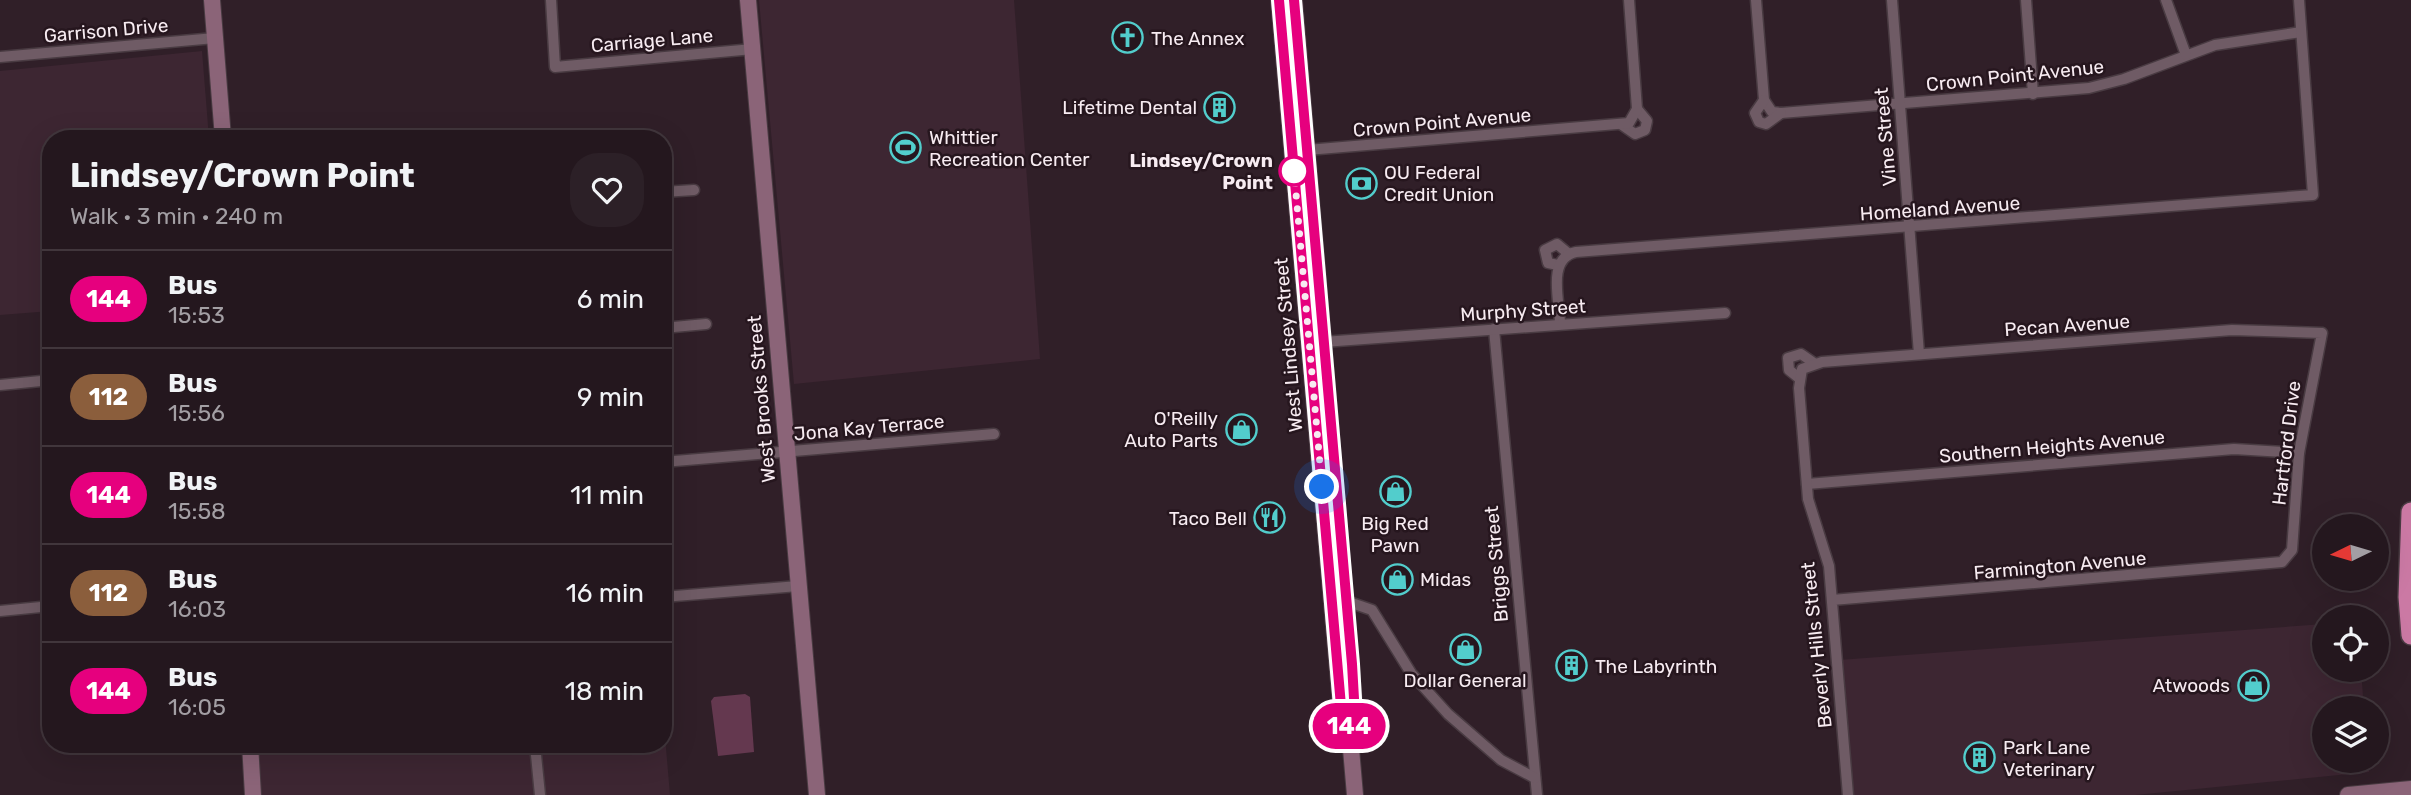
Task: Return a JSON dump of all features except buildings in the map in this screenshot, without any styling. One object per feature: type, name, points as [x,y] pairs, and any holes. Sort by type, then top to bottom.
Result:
[{"type":"highway","points":[[2411,512],[2408,597],[2411,635]]},
{"type":"street","points":[[212,0],[222,130]]},
{"type":"street","name":"Carriage Lane","points":[[551,0],[555,67],[753,49]]},
{"type":"street","name":"West Brooks Street","points":[[748,0],[817,795]]},
{"type":"street","name":"West Lindsey Street","points":[[1279,0],[1290,36]]},
{"type":"street","name":"West Lindsey Street","points":[[1294,0],[1290,36],[1318,337]]},
{"type":"street","points":[[1629,0],[1636,113]]},
{"type":"street","points":[[1756,0],[1767,104],[1755,113],[1759,122],[1766,124],[1781,113]]},
{"type":"street","name":"Vine Street","points":[[1892,0],[1919,354]]},
{"type":"street","points":[[2026,0],[2033,94]]},
{"type":"street","points":[[2166,0],[2186,55]]},
{"type":"street","points":[[2299,0],[2301,32]]},
{"type":"street","name":"Crown Point Avenue","points":[[1767,104],[1781,113],[2033,94],[2107,85],[2186,55],[2251,38],[2301,32]]},
{"type":"street","name":"Homeland Avenue","points":[[1560,324],[1558,265],[1548,263],[1545,250],[1558,244],[1569,254],[2313,195],[2301,32]]},
{"type":"street","name":"Garrison Drive","points":[[0,57],[215,38]]},
{"type":"street","name":"West Lindsey Street","points":[[1293,72],[1307,150],[1319,373],[1342,641],[1342,717],[1349,726],[1355,795]]},
{"type":"street","name":"Crown Point Avenue","points":[[1307,150],[1622,125],[1636,113],[1647,121],[1645,130],[1635,134],[1622,125]]},
{"type":"street","points":[[672,191],[694,190]]},
{"type":"street","points":[[1558,265],[1569,254]]},
{"type":"street","name":"Murphy Street","points":[[1318,337],[1494,329],[1725,313]]},
{"type":"street","points":[[672,327],[706,324]]},
{"type":"street","name":"Briggs Street","points":[[1494,329],[1537,795]]},
{"type":"street","name":"Pecan Avenue","points":[[1814,363],[1801,354],[1792,355],[1787,367],[1801,374],[1814,363],[2232,330],[2322,333]]},
{"type":"street","name":"Hartford Drive","points":[[2289,557],[2292,550],[2300,453],[2322,333]]},
{"type":"street","name":"Beverly Hills Street","points":[[1801,374],[1810,512],[1829,566],[1848,795]]},
{"type":"street","points":[[0,385],[42,381]]},
{"type":"street","name":"Jona Kay Terrace","points":[[672,461],[994,434]]},
{"type":"street","name":"Southern Heights Avenue","points":[[1807,484],[2234,449],[2300,453]]},
{"type":"street","name":"Farmington Avenue","points":[[1832,600],[2262,566],[2278,564],[2289,557]]},
{"type":"street","points":[[672,596],[798,586]]},
{"type":"street","points":[[1339,601],[1372,610],[1411,673],[1448,714],[1501,761],[1535,778]]},
{"type":"street","points":[[0,611],[42,607]]},
{"type":"street","points":[[251,753],[253,795]]},
{"type":"street","points":[[536,753],[540,795]]},
{"type":"street","points":[[2348,795],[2411,789]]},
{"type":"shaded area","points":[[759,0],[1014,0],[1040,359],[794,384]]},
{"type":"shaded area","points":[[202,51],[208,130],[42,130],[42,312],[0,315],[0,71]]},
{"type":"shaded area","points":[[2312,625],[2312,682],[2362,682],[2363,696],[2312,696],[2312,773],[2359,773],[2135,795],[1851,795],[1839,660]]},
{"type":"shaded area","points":[[745,694],[750,697],[754,752],[718,756],[711,701],[714,697]]},
{"type":"shaded area","points":[[257,753],[666,753],[670,795],[259,795]]},
{"type":"bus line","name":"144","points":[[1279,0],[1342,717],[1349,726],[1355,716],[1352,664],[1294,0]]},
{"type":"place","name":"The Annex","points":[[1128,38]]},
{"type":"place","name":"Lifetime Dental","points":[[1220,107]]},
{"type":"place","name":"Whittier Recreation Center","points":[[906,148]]},
{"type":"place","name":"Lindsey/Crown Point","points":[[1294,171]]},
{"type":"place","name":"OU Federal Credit Union","points":[[1361,183]]},
{"type":"place","name":"O'Reilly Auto Parts","points":[[1241,429]]},
{"type":"place","name":"Big Red Pawn","points":[[1395,492]]},
{"type":"place","name":"Taco Bell","points":[[1270,518]]},
{"type":"place","name":"Midas","points":[[1397,579]]},
{"type":"place","name":"Dollar General","points":[[1465,649]]},
{"type":"place","name":"The Labyrinth","points":[[1572,666]]},
{"type":"place","name":"Atwoods","points":[[2253,685]]},
{"type":"place","name":"Park Lane Veterinary","points":[[1980,758]]},
{"type":"route","points":[[1294,171],[1322,487]]}]
